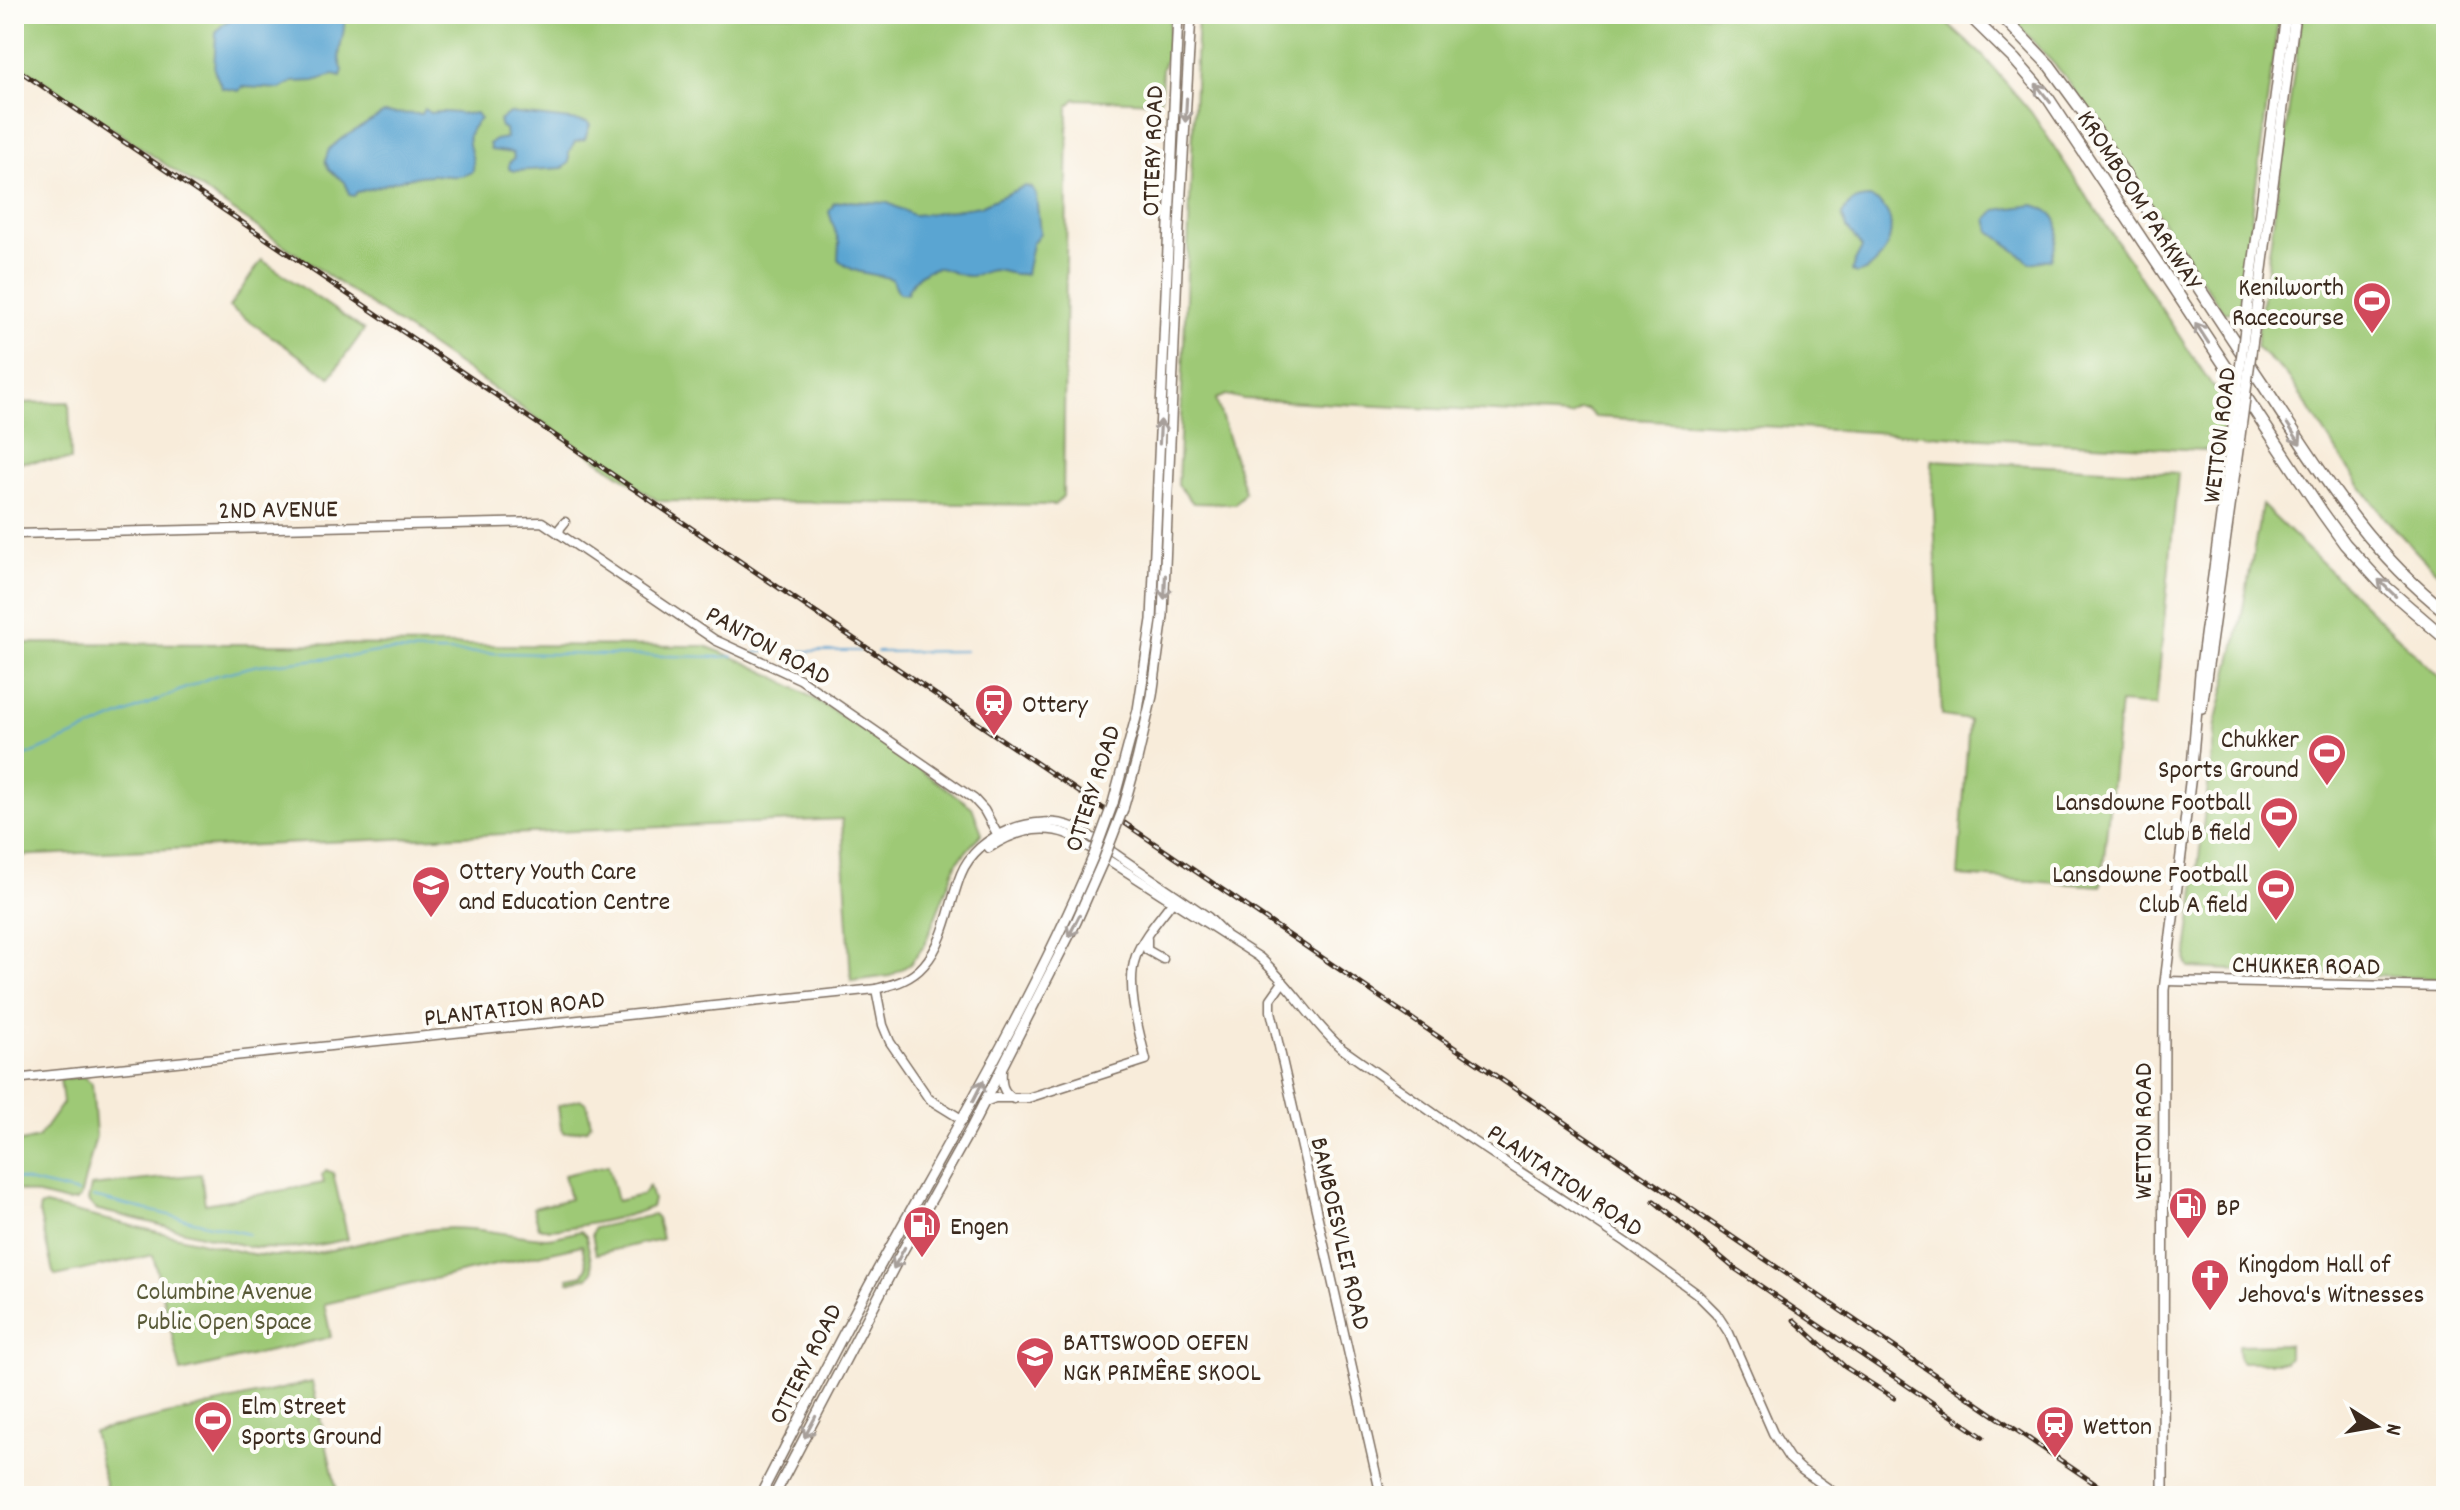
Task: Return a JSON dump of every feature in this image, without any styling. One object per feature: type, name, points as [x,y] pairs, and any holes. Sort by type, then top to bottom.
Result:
[{"type":"highway","name":"KROMBOOM PARKWAY","points":[[1968,14],[2048,98],[2300,481],[2345,544],[2381,583],[2446,639]]},
{"type":"highway","name":"KROMBOOM PARKWAY","points":[[2000,14],[2049,65],[2080,106],[2318,470],[2363,532],[2446,612]]},
{"type":"main road","name":"OTTERY ROAD","points":[[760,1496],[880,1265],[963,1120],[1071,907],[1113,803],[1138,710],[1152,620],[1178,14]]},
{"type":"main road","name":"OTTERY ROAD","points":[[774,1496],[895,1264],[985,1102],[1076,922],[1123,809],[1137,760],[1152,696],[1163,616],[1191,14]]},
{"type":"main road","name":"WETTON ROAD","points":[[2163,1496],[2165,981],[2192,767],[2200,673],[2236,435],[2286,14]]},
{"type":"main road","name":"WETTON ROAD","points":[[2251,314],[2295,14]]},
{"type":"street","name":"PANTON ROAD","points":[[542,522],[715,640],[800,679],[974,799],[1000,838]]},
{"type":"street","name":"2ND AVENUE","points":[[14,534],[542,522]]},
{"type":"street","points":[[559,534],[565,522]]},
{"type":"street","points":[[982,847],[989,837],[990,821]]},
{"type":"street","name":"PLANTATION ROAD","points":[[958,885],[973,863],[1013,828],[1052,822],[1068,825],[1091,837],[1175,898],[1208,917],[1224,933],[1259,957],[1341,1048],[1696,1293],[1723,1323],[1768,1422],[1789,1458],[1839,1496]]},
{"type":"street","name":"PLANTATION ROAD","points":[[14,1079],[876,989],[904,981],[922,967],[935,950],[965,867],[982,847],[1000,838]]},
{"type":"street","points":[[985,1102],[995,1098],[1028,1098],[1146,1060],[1136,1018],[1132,978],[1135,957],[1175,898]]},
{"type":"street","points":[[1147,938],[1147,950],[1163,959]]},
{"type":"street","points":[[880,1010],[880,1003],[886,994],[904,981]]},
{"type":"street","name":"CHUKKER ROAD","points":[[2165,981],[2446,987]]},
{"type":"street","name":"BAMBOESVLEI ROAD","points":[[1283,982],[1271,999],[1271,1011],[1381,1496]]},
{"type":"street","points":[[876,989],[886,1033],[925,1094],[963,1120]]},
{"type":"street","points":[[1002,1067],[1004,1091],[1015,1099]]},
{"type":"green space","points":[[14,14],[1170,14],[1167,56],[1162,69],[1158,102],[1075,99],[1068,106],[1063,496],[1055,505],[658,501],[14,61]]},
{"type":"green space","points":[[1198,14],[1936,14],[1983,56],[2031,112],[2225,405],[2220,451],[1595,417],[1587,409],[1580,409],[1571,416],[1243,399],[1226,395],[1216,399],[1245,492],[1235,504],[1193,503],[1178,485]]},
{"type":"green space","points":[[2008,14],[2279,14],[2239,311],[2224,313],[2064,75]]},
{"type":"green space","name":"Kenilworth Racecourse","points":[[2302,14],[2446,14],[2446,579],[2385,518],[2347,467],[2288,376],[2256,347]]},
{"type":"green space","points":[[262,260],[364,330],[330,377],[229,307]]},
{"type":"green space","points":[[69,402],[71,460],[14,462],[14,403]]},
{"type":"green space","points":[[1932,460],[2178,473],[2156,706],[2120,703],[2101,886],[1958,876],[1969,720],[1942,716]]},
{"type":"green space","name":"Chukker Sports Ground","points":[[2262,505],[2446,684],[2446,979],[2189,968],[2186,961],[2216,723],[2240,625]]},
{"type":"green space","points":[[14,643],[705,646],[776,677],[876,739],[972,807],[982,833],[957,862],[924,946],[910,964],[890,976],[851,981],[842,819],[14,856]]},
{"type":"green space","points":[[84,1077],[92,1083],[96,1136],[80,1198],[67,1202],[14,1189],[14,1133],[17,1143],[38,1138],[63,1103],[60,1079]]},
{"type":"green space","points":[[580,1099],[587,1104],[591,1124],[587,1129],[565,1133],[561,1128],[558,1106]]},
{"type":"green space","points":[[608,1165],[617,1201],[642,1195],[649,1186],[653,1200],[651,1207],[594,1223],[548,1229],[539,1227],[533,1208],[570,1199],[564,1175]]},
{"type":"green space","name":"Columbine Avenue Public Open Space","points":[[326,1170],[333,1173],[348,1239],[310,1246],[272,1249],[246,1246],[95,1209],[88,1201],[91,1186],[201,1174],[205,1204],[324,1183],[322,1175]]},
{"type":"green space","name":"Columbine Avenue Public Open Space","points":[[45,1205],[270,1256],[318,1253],[435,1229],[463,1228],[545,1238],[581,1231],[586,1236],[593,1271],[589,1277],[569,1282],[568,1278],[583,1275],[587,1267],[582,1245],[324,1304],[331,1337],[181,1372],[153,1255],[56,1276],[39,1212],[40,1207]]},
{"type":"green space","points":[[653,1215],[662,1239],[596,1254],[592,1234],[594,1228]]},
{"type":"green space","points":[[2289,1344],[2289,1357],[2285,1362],[2242,1362],[2239,1359],[2238,1345]]},
{"type":"green space","name":"Elm Street Sports Ground","points":[[312,1382],[338,1496],[108,1496],[93,1432]]},
{"type":"water","points":[[241,14],[344,14],[341,77],[333,75],[315,81],[293,82],[281,89],[242,87],[239,91],[222,88],[214,70],[216,32],[224,23]]},
{"type":"water","points":[[424,109],[430,113],[476,113],[480,119],[473,126],[468,139],[473,171],[459,176],[415,177],[349,195],[345,182],[329,170],[325,161],[329,149],[384,113],[421,114]]},
{"type":"water","points":[[509,113],[587,122],[590,125],[585,139],[575,142],[569,153],[569,163],[563,168],[514,171],[509,169],[513,153],[491,150],[489,144],[506,138],[505,129],[499,121]]},
{"type":"water","points":[[1025,186],[1032,188],[1036,195],[1040,233],[1032,244],[1026,274],[994,270],[969,276],[934,268],[919,276],[907,294],[899,293],[892,279],[856,271],[838,259],[839,243],[829,212],[834,203],[888,203],[913,215],[926,214],[980,206]]},
{"type":"water","points":[[1870,198],[1882,205],[1888,215],[1891,227],[1889,239],[1877,262],[1856,274],[1852,271],[1862,248],[1847,228],[1842,215],[1853,202]]},
{"type":"water","points":[[2034,205],[2051,213],[2056,219],[2058,232],[2051,259],[2031,263],[1990,231],[1987,219],[1996,210]]},
{"type":"waterway","points":[[14,761],[214,676],[258,665],[383,651],[733,656]]},
{"type":"waterway","points":[[754,653],[768,651]]},
{"type":"waterway","points":[[787,651],[860,651]]},
{"type":"waterway","points":[[877,652],[966,651]]},
{"type":"waterway","points":[[14,1178],[78,1193]]},
{"type":"waterway","points":[[93,1197],[248,1234]]},
{"type":"railway","points":[[14,67],[2113,1496]]},
{"type":"railway","points":[[1654,1201],[1734,1268],[1983,1437]]},
{"type":"railway","points":[[1794,1320],[1845,1367],[1894,1398]]},
{"type":"place","name":"Kenilworth Racecourse","points":[[2372,335]]},
{"type":"place","name":"Ottery","points":[[994,737]]},
{"type":"place","name":"Chukker Sports Ground","points":[[2327,787]]},
{"type":"place","name":"Lansdowne Football Club B field","points":[[2279,850]]},
{"type":"place","name":"Ottery Youth Care and Education Centre","points":[[431,919]]},
{"type":"place","name":"Lansdowne Football Club A field","points":[[2276,922]]},
{"type":"place","name":"BP","points":[[2188,1240]]},
{"type":"place","name":"Engen","points":[[922,1259]]},
{"type":"place","name":"Kingdom Hall of Jehova's Witnesses","points":[[2210,1312]]},
{"type":"place","name":"BATTSWOOD OEFEN NGK PRIMÊRE SKOOL","points":[[1035,1390]]},
{"type":"place","name":"Elm Street Sports Ground","points":[[213,1454]]},
{"type":"place","name":"Wetton","points":[[2055,1459]]}]
